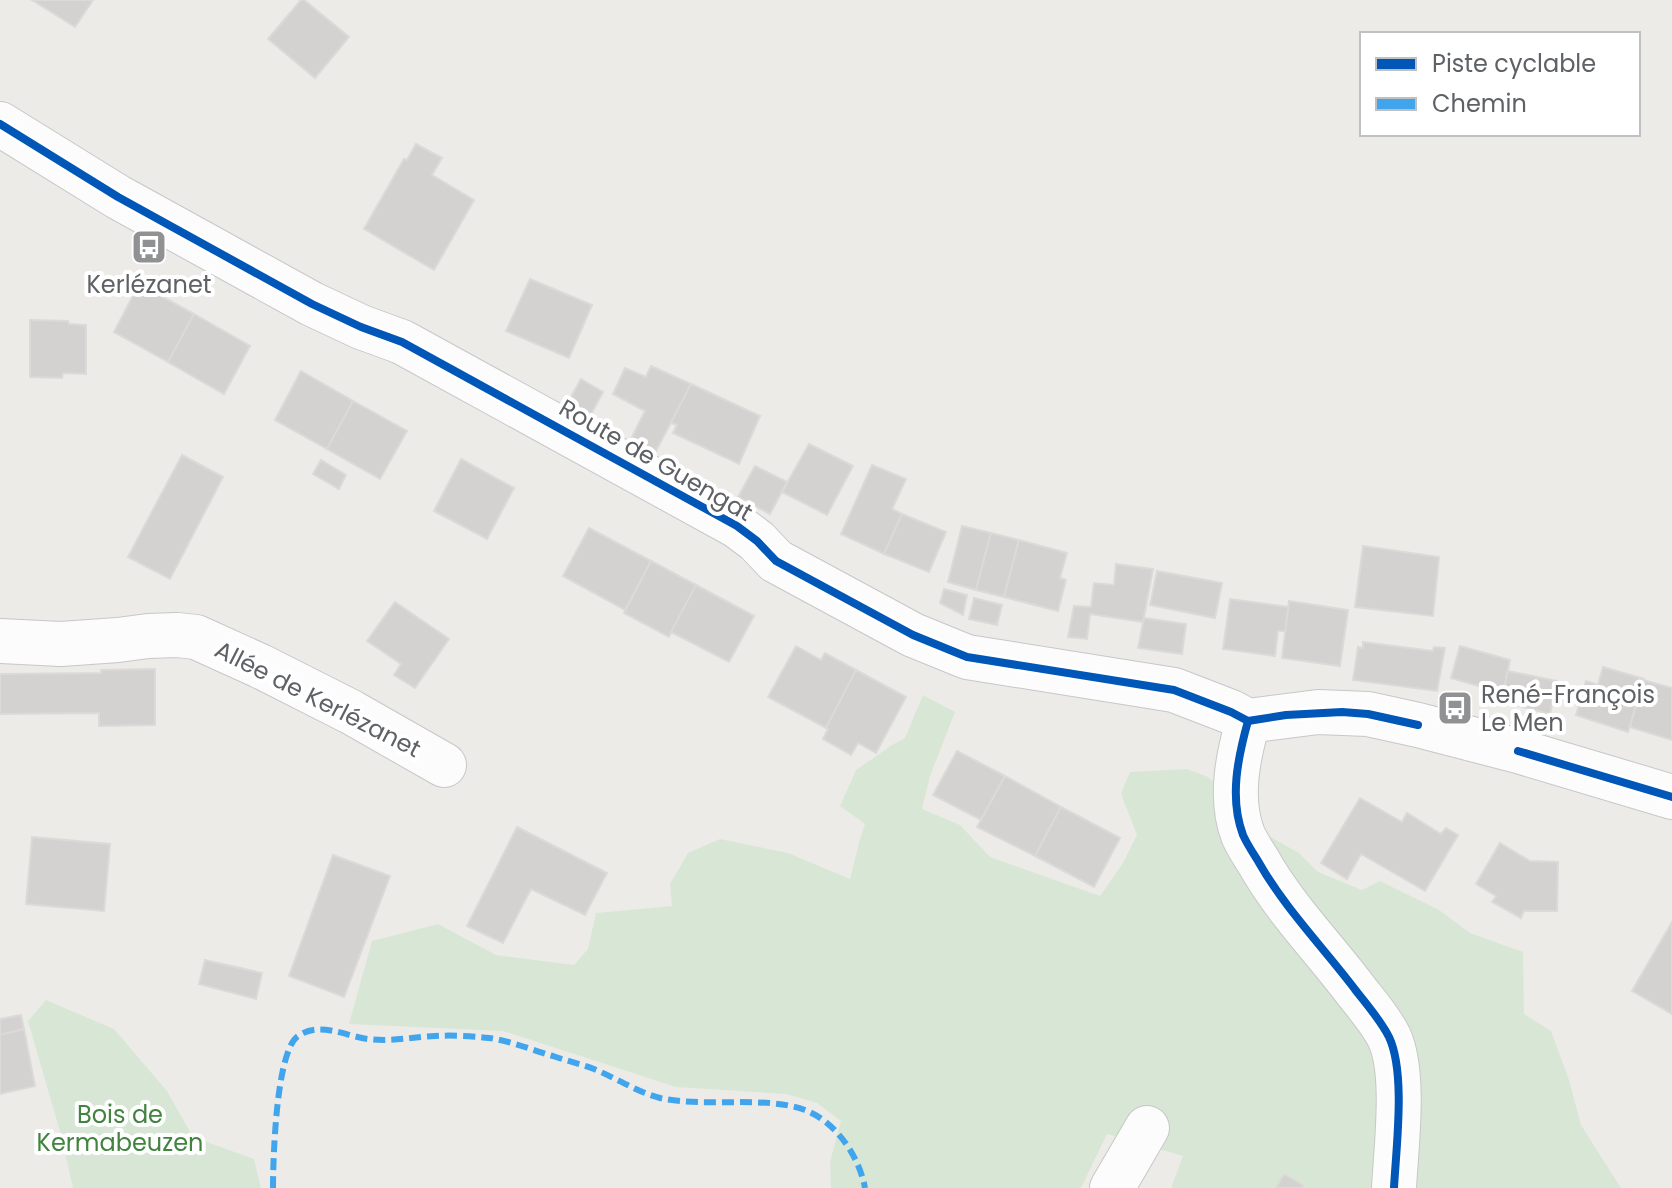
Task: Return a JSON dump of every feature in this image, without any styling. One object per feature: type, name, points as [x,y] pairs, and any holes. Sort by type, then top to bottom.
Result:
[{"type":"street","name":"Route de Guengat","points":[[4,136],[312,304],[402,342],[627,464],[737,526],[776,561],[922,639],[967,657],[1174,690],[1248,721]]},
{"type":"street","name":"Allée de Kerlézanet","points":[[0,641],[61,644],[148,636],[196,637],[351,712],[444,765]]},
{"type":"street","points":[[1394,1188],[1398,1081],[1389,1038],[1347,978],[1296,918],[1265,874],[1243,835],[1237,808],[1236,781],[1248,721],[1318,712],[1368,714],[1518,751],[1672,797]]},
{"type":"street","points":[[1112,1188],[1147,1128]]},
{"type":"green space","points":[[923,695],[955,712],[930,776],[922,809],[960,825],[990,857],[1100,896],[1123,863],[1137,835],[1121,794],[1130,772],[1187,769],[1208,777],[1267,835],[1299,853],[1318,872],[1362,890],[1380,881],[1439,910],[1470,933],[1523,952],[1524,1014],[1551,1031],[1581,1125],[1621,1188],[1171,1188],[1183,1156],[1107,1134],[1081,1188],[831,1188],[830,1162],[841,1121],[817,1103],[786,1094],[676,1087],[503,1031],[349,1024],[372,941],[438,924],[496,955],[574,965],[588,949],[596,913],[672,906],[670,884],[688,853],[720,839],[788,853],[850,879],[865,824],[840,806],[856,770],[905,738]]},
{"type":"green space","name":"Bois de Kermabeuzen","points":[[46,1000],[114,1029],[167,1091],[193,1137],[254,1159],[261,1188],[73,1188],[28,1021]]},
{"type":"building","points":[[32,0],[93,0],[75,27]]},
{"type":"building","points":[[301,0],[349,37],[315,78],[268,39]]},
{"type":"building","points":[[416,144],[442,158],[432,175],[474,200],[434,270],[364,229],[404,159],[407,160]]},
{"type":"building","points":[[530,279],[592,305],[569,358],[506,331]]},
{"type":"building","points":[[139,284],[194,314],[168,362],[114,332]]},
{"type":"building","points":[[194,314],[250,346],[224,394],[168,362]]},
{"type":"building","points":[[30,320],[86,325],[86,374],[63,373],[62,378],[30,377]]},
{"type":"building","points":[[651,366],[691,384],[655,453],[630,441],[645,411],[613,394],[625,368],[646,377]]},
{"type":"building","points":[[301,371],[353,401],[327,449],[275,420]]},
{"type":"building","points":[[581,379],[603,392],[589,418],[566,406]]},
{"type":"building","points":[[691,384],[760,416],[739,464],[673,433],[677,425],[671,423]]},
{"type":"building","points":[[353,401],[407,431],[380,479],[327,449]]},
{"type":"building","points":[[809,444],[853,466],[827,515],[782,492]]},
{"type":"building","points":[[182,455],[223,477],[170,579],[128,557]]},
{"type":"building","points":[[461,459],[514,488],[487,539],[434,511]]},
{"type":"building","points":[[321,460],[346,475],[339,489],[313,474]]},
{"type":"building","points":[[872,465],[906,479],[892,509],[902,514],[884,554],[841,534]]},
{"type":"building","points":[[755,466],[787,482],[770,514],[738,497]]},
{"type":"building","points":[[902,514],[946,532],[929,572],[884,554]]},
{"type":"building","points":[[962,526],[991,533],[976,590],[948,582]]},
{"type":"building","points":[[589,528],[651,561],[625,610],[563,576]]},
{"type":"building","points":[[991,533],[1019,540],[1004,597],[976,590]]},
{"type":"building","points":[[1019,540],[1067,553],[1060,578],[1066,580],[1058,611],[1004,597]]},
{"type":"building","points":[[1363,546],[1439,557],[1433,616],[1355,607]]},
{"type":"building","points":[[651,561],[696,585],[669,637],[624,613]]},
{"type":"building","points":[[1116,564],[1153,569],[1143,622],[1090,614],[1087,639],[1068,637],[1074,606],[1091,607],[1094,583],[1114,585]]},
{"type":"building","points":[[1157,571],[1222,583],[1215,618],[1150,605]]},
{"type":"building","points":[[696,585],[754,616],[729,662],[671,632]]},
{"type":"building","points":[[944,589],[967,595],[963,615],[940,603]]},
{"type":"building","points":[[974,598],[1002,605],[997,625],[969,619]]},
{"type":"building","points":[[1230,599],[1289,607],[1286,631],[1278,631],[1275,656],[1223,649]]},
{"type":"building","points":[[1289,601],[1348,610],[1340,666],[1282,658]]},
{"type":"building","points":[[395,602],[449,639],[415,688],[394,675],[401,664],[367,641]]},
{"type":"building","points":[[1144,618],[1186,624],[1182,654],[1138,648]]},
{"type":"building","points":[[1363,642],[1433,651],[1434,647],[1445,648],[1437,691],[1353,680],[1358,647],[1363,648]]},
{"type":"building","points":[[796,646],[821,660],[825,653],[856,670],[826,728],[768,697]]},
{"type":"building","points":[[1460,646],[1510,660],[1503,693],[1451,678]]},
{"type":"building","points":[[1603,667],[1644,679],[1628,732],[1576,715],[1586,681],[1598,685]]},
{"type":"building","points":[[155,669],[155,725],[99,726],[99,713],[0,714],[0,674]]},
{"type":"building","points":[[856,670],[906,697],[876,753],[858,743],[851,755],[823,739]]},
{"type":"building","points":[[1508,671],[1557,681],[1550,714],[1501,701]]},
{"type":"building","points":[[1643,680],[1672,688],[1672,740],[1630,727]]},
{"type":"building","points":[[957,751],[1005,776],[981,820],[933,795]]},
{"type":"building","points":[[1005,776],[1061,807],[1035,856],[977,827]]},
{"type":"building","points":[[1360,798],[1402,822],[1407,813],[1441,834],[1446,828],[1458,835],[1425,891],[1361,854],[1347,879],[1321,863]]},
{"type":"building","points":[[1061,807],[1120,838],[1094,887],[1035,856]]},
{"type":"building","points":[[517,827],[607,873],[585,915],[531,889],[503,943],[467,926]]},
{"type":"building","points":[[32,837],[110,844],[104,911],[26,904]]},
{"type":"building","points":[[1500,843],[1530,861],[1558,862],[1557,911],[1524,911],[1521,918],[1492,902],[1496,896],[1476,884]]},
{"type":"building","points":[[333,855],[390,876],[344,997],[289,976]]},
{"type":"building","points":[[1672,922],[1672,1014],[1632,991]]},
{"type":"building","points":[[205,960],[262,973],[256,999],[199,984]]},
{"type":"building","points":[[21,1015],[24,1029],[0,1035],[0,1019]]},
{"type":"building","points":[[24,1029],[35,1086],[0,1094],[0,1035]]},
{"type":"building","points":[[1284,1174],[1303,1185],[1302,1188],[1276,1188]]},
{"type":"marked path","points":[[273,1188],[277,1107],[285,1062],[298,1036],[315,1030],[377,1040],[448,1036],[489,1038],[589,1067],[660,1098],[771,1103],[805,1110],[827,1123],[852,1152],[865,1188]]},
{"type":"cycle path","points":[[0,124],[118,197],[312,304],[402,342],[737,526],[776,561],[913,635],[967,657],[1174,690],[1248,721],[1342,712],[1368,714],[1418,725]]},
{"type":"cycle path","points":[[1248,721],[1238,763],[1236,792],[1236,807],[1243,835],[1280,896],[1378,1019],[1394,1052],[1399,1090],[1394,1188]]},
{"type":"cycle path","points":[[1518,751],[1672,797]]},
{"type":"place","name":"Kerlézanet","points":[[149,247]]},
{"type":"place","name":"René-François Le Men","points":[[1455,708]]}]
